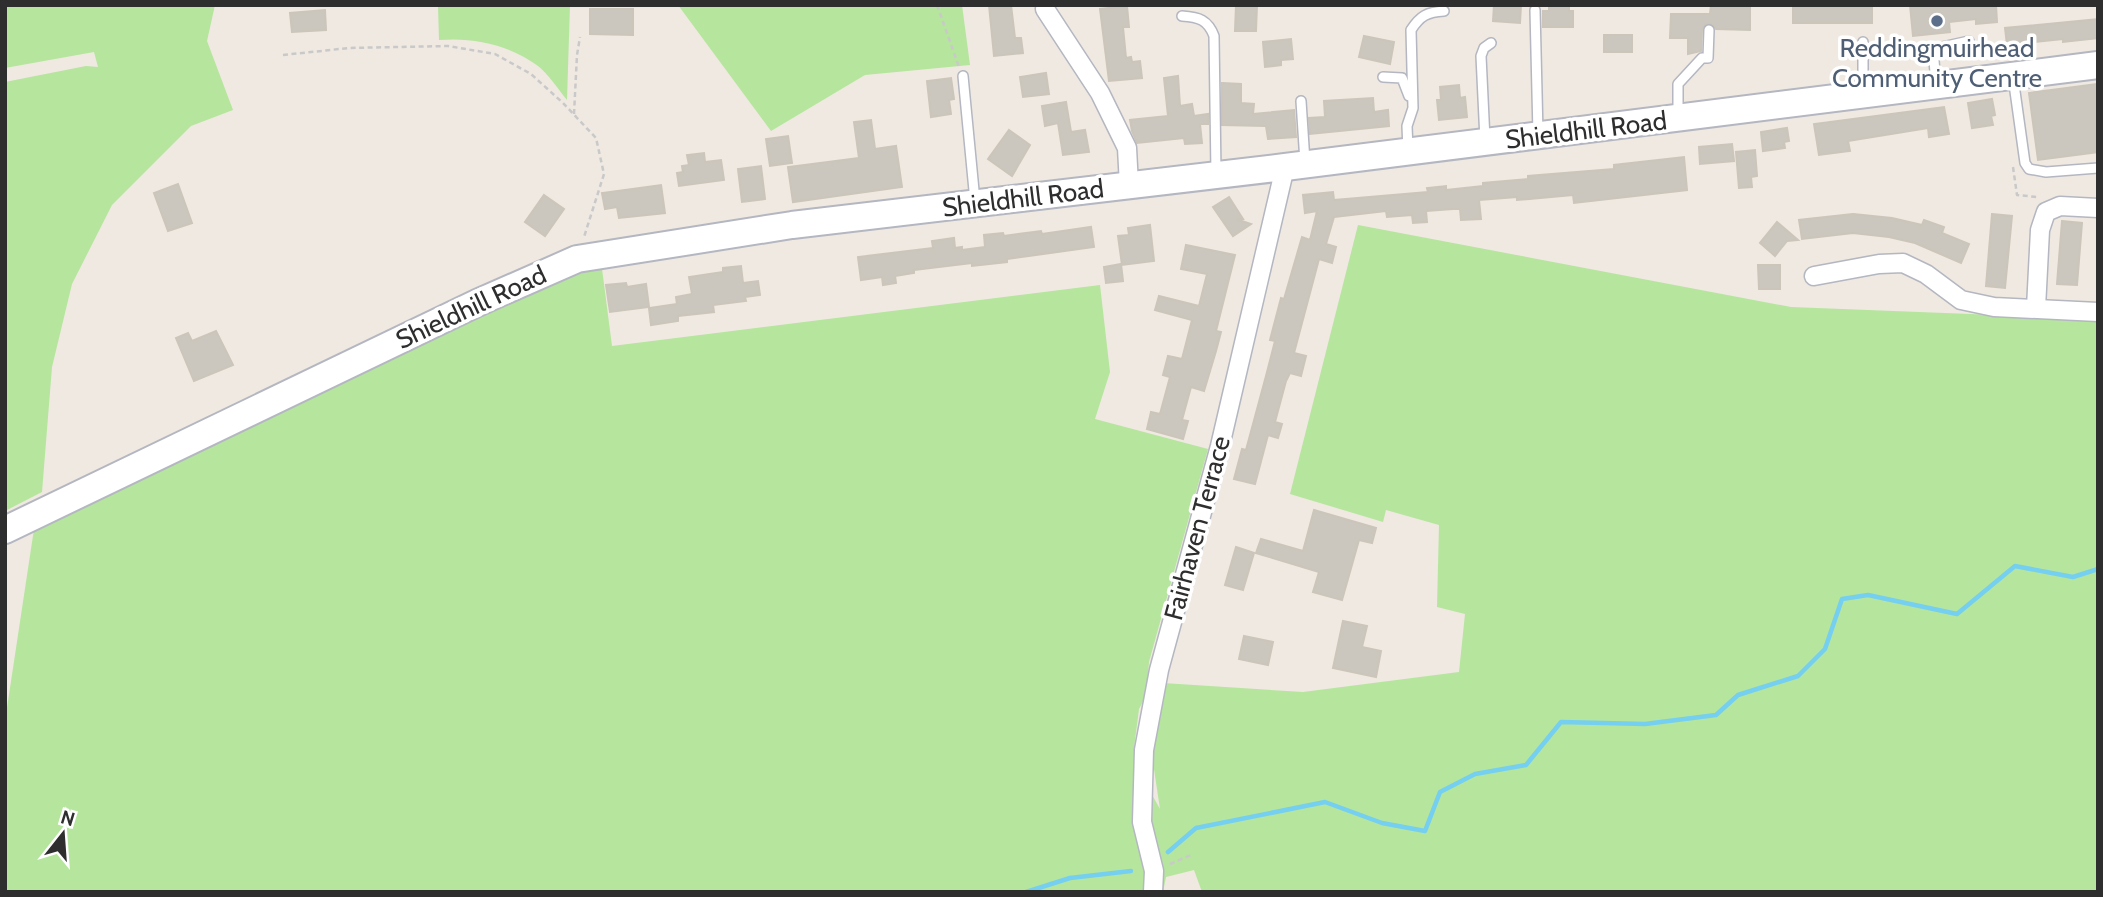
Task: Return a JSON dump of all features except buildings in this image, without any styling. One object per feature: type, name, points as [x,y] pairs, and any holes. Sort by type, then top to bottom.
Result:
[{"type":"main road","name":"Shieldhill Road","points":[[5,530],[477,303],[577,259],[792,225],[1295,166],[2098,65]]},
{"type":"street","points":[[1045,9],[1100,93],[1127,148],[1129,185]]},
{"type":"street","name":"Fairhaven Terrace","points":[[1153,892],[1154,871],[1142,822],[1147,737],[1159,670],[1295,166]]},
{"type":"street","points":[[2036,309],[2040,230],[2046,212],[2060,206],[2098,208]]},
{"type":"street","points":[[1814,276],[1879,264],[1903,263],[1926,274],[1961,300],[1994,307],[2098,312]]},
{"type":"lane","points":[[1535,10],[1538,136]]},
{"type":"lane","points":[[1404,152],[1407,126],[1413,108],[1411,30],[1418,19],[1429,12],[1444,11]]},
{"type":"lane","points":[[1182,16],[1197,17],[1210,25],[1214,36],[1216,175]]},
{"type":"lane","points":[[1678,118],[1678,84],[1702,58],[1708,58],[1709,30]]},
{"type":"lane","points":[[1936,84],[1933,49],[1969,41]]},
{"type":"lane","points":[[1863,42],[1863,93]]},
{"type":"lane","points":[[1485,142],[1481,56],[1484,48],[1492,43]]},
{"type":"lane","points":[[2012,75],[2025,163],[2029,169],[2046,172],[2098,167]]},
{"type":"lane","points":[[963,76],[975,203]]},
{"type":"lane","points":[[1382,76],[1402,78],[1407,88],[1409,100],[1401,132],[1404,152]]},
{"type":"lane","points":[[1295,166],[1301,101]]},
{"type":"path","points":[[937,5],[963,76]]},
{"type":"path","points":[[573,114],[580,37]]},
{"type":"path","points":[[283,55],[349,48],[448,46],[495,54],[531,74],[596,138],[604,174],[577,259]]},
{"type":"path","points":[[1154,871],[1191,855]]},
{"type":"green space","points":[[5,5],[215,5],[207,41],[233,110],[191,126],[112,205],[72,284],[52,367],[42,492],[5,511],[5,82],[86,66],[98,67],[94,52],[5,68]]},
{"type":"green space","points":[[438,5],[570,5],[567,100],[538,66],[516,53],[478,41],[439,40]]},
{"type":"green space","points":[[678,5],[962,5],[970,65],[865,75],[771,131]]},
{"type":"green space","points":[[1358,225],[1791,307],[2098,319],[2098,892],[1202,892],[1194,870],[1166,877],[1163,892],[5,892],[5,721],[34,529],[423,341],[601,261],[612,346],[1100,285],[1110,372],[1095,419],[1208,449],[1149,662],[1146,696],[1139,709],[1134,748],[1138,770],[1160,809],[1152,756],[1163,683],[1303,692],[1459,672],[1465,614],[1437,607],[1439,525],[1386,510],[1383,522],[1290,494]]},
{"type":"waterway","points":[[1168,852],[1196,828],[1325,802],[1382,823],[1425,831],[1440,792],[1475,774],[1526,765],[1561,722],[1645,724],[1716,715],[1738,695],[1798,676],[1825,649],[1842,599],[1868,595],[1957,614],[2015,566],[2073,577],[2098,569]]},
{"type":"waterway","points":[[1026,892],[1070,878],[1131,871]]},
{"type":"place","name":"Reddingmuirhead Community Centre","points":[[1937,21]]}]
